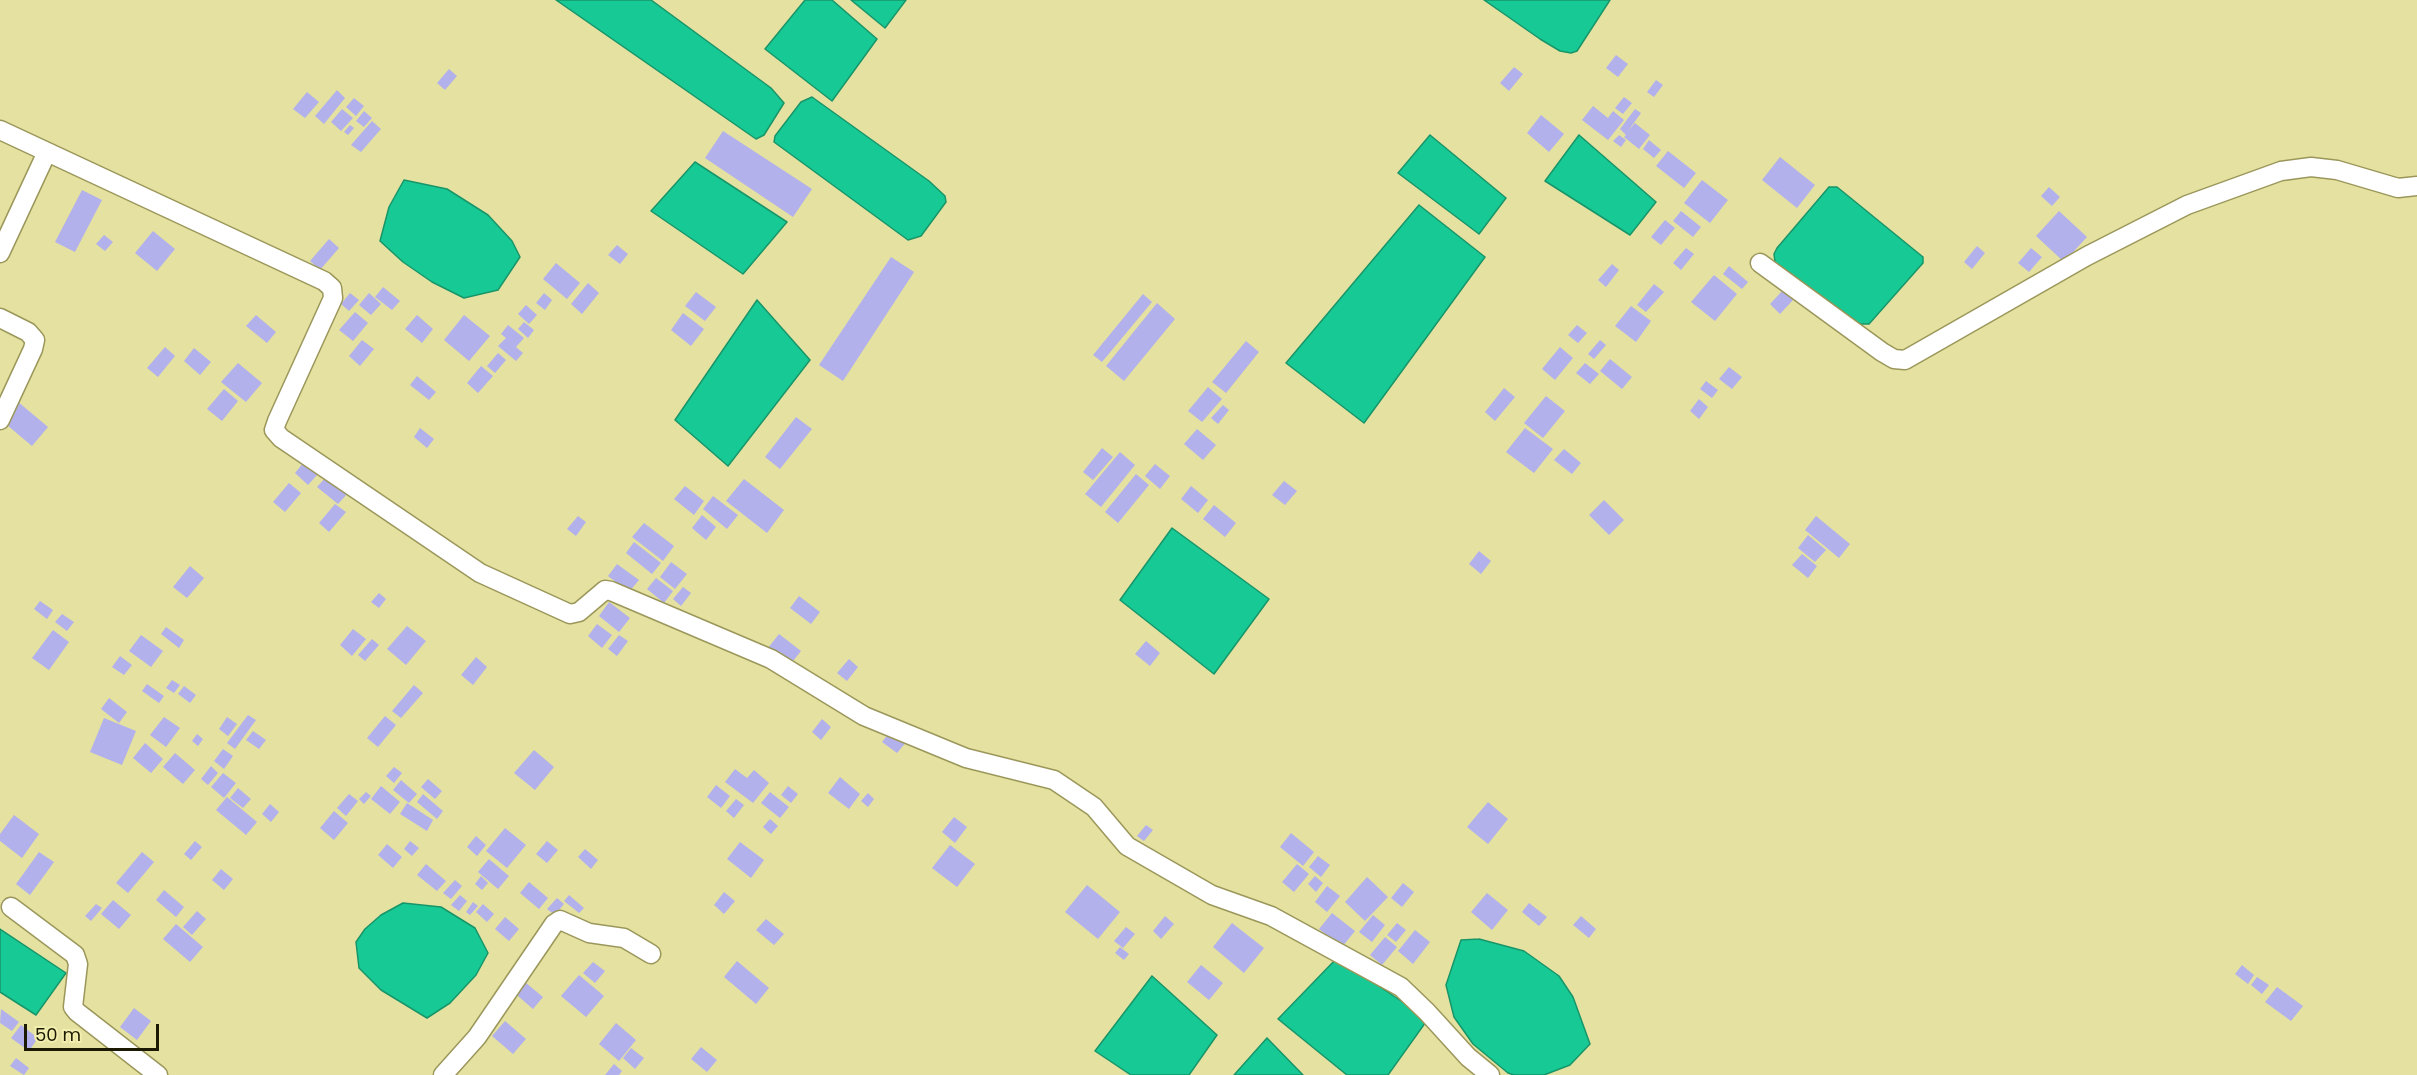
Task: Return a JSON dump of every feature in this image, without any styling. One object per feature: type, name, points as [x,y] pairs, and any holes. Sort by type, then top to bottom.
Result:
[{"type":"street","points":[[0,130],[324,281],[332,288],[333,298],[274,430],[281,438],[480,573],[570,614],[579,612],[605,590],[611,591],[771,659],[864,716],[966,758],[1054,780],[1094,807],[1127,846],[1212,895],[1271,916],[1401,987],[1468,1057],[1490,1075]]},
{"type":"street","points":[[0,253],[47,152]]},
{"type":"street","points":[[1760,263],[1882,352],[1894,359],[1905,360],[2087,256],[2187,205],[2281,171],[2310,167],[2337,170],[2398,188],[2417,186]]},
{"type":"street","points":[[0,318],[28,332],[35,340],[0,420]]},
{"type":"street","points":[[11,907],[75,955],[78,964],[73,1007],[77,1012],[158,1075]]},
{"type":"street","points":[[443,1075],[477,1037],[554,924],[560,920],[589,933],[624,938],[651,954]]},
{"type":"shaded area","points":[[556,0],[651,0],[771,88],[784,103],[764,135],[756,139]]},
{"type":"shaded area","points":[[805,0],[832,0],[877,39],[832,101],[765,49]]},
{"type":"shaded area","points":[[851,0],[906,0],[885,28]]},
{"type":"shaded area","points":[[1484,0],[1610,0],[1577,51],[1571,53],[1560,51],[1540,39]]},
{"type":"shaded area","points":[[812,97],[929,181],[945,196],[946,202],[921,236],[908,240],[774,142],[775,136],[801,102]]},
{"type":"shaded area","points":[[1430,135],[1506,198],[1479,234],[1398,173]]},
{"type":"shaded area","points":[[1579,135],[1656,202],[1630,235],[1545,181]]},
{"type":"shaded area","points":[[695,162],[787,222],[743,274],[651,211]]},
{"type":"shaded area","points":[[404,180],[447,189],[488,215],[512,241],[520,257],[498,290],[464,298],[432,282],[403,262],[380,241],[389,207]]},
{"type":"shaded area","points":[[1829,187],[1837,187],[1923,257],[1923,263],[1869,324],[1860,324],[1775,262],[1774,254],[1777,248]]},
{"type":"shaded area","points":[[1419,205],[1485,257],[1364,423],[1286,363]]},
{"type":"shaded area","points":[[757,300],[810,360],[728,466],[675,420]]},
{"type":"shaded area","points":[[1172,528],[1269,599],[1214,674],[1120,600]]},
{"type":"shaded area","points":[[403,903],[441,907],[475,928],[488,953],[476,975],[450,1003],[427,1018],[381,990],[359,968],[356,942],[365,929],[381,915]]},
{"type":"shaded area","points":[[0,929],[66,973],[36,1015],[0,992]]},
{"type":"shaded area","points":[[1479,939],[1524,951],[1559,976],[1573,997],[1590,1044],[1570,1065],[1544,1075],[1514,1075],[1508,1073],[1473,1044],[1454,1017],[1446,985],[1461,940]]},
{"type":"shaded area","points":[[1337,958],[1428,1019],[1388,1075],[1347,1075],[1278,1019]]},
{"type":"shaded area","points":[[1152,976],[1217,1035],[1189,1075],[1131,1075],[1095,1051]]},
{"type":"shaded area","points":[[1267,1038],[1303,1075],[1234,1075]]},
{"type":"building","points":[[1616,55],[1628,64],[1618,77],[1606,68]]},
{"type":"building","points":[[1514,67],[1523,74],[1509,91],[1500,83]]},
{"type":"building","points":[[449,69],[457,76],[445,90],[437,83]]},
{"type":"building","points":[[1656,80],[1663,85],[1654,97],[1647,92]]},
{"type":"building","points":[[337,90],[345,98],[324,124],[315,116]]},
{"type":"building","points":[[307,92],[319,102],[305,118],[293,109]]},
{"type":"building","points":[[1624,97],[1632,103],[1623,114],[1615,108]]},
{"type":"building","points":[[354,98],[364,106],[356,116],[346,107]]},
{"type":"building","points":[[1593,106],[1608,118],[1613,111],[1624,120],[1608,140],[1582,120]]},
{"type":"building","points":[[342,109],[353,118],[341,131],[331,122]]},
{"type":"building","points":[[1635,109],[1641,113],[1628,131],[1635,123],[1650,135],[1639,149],[1624,137],[1626,135],[1620,129]]},
{"type":"building","points":[[364,111],[372,118],[364,127],[356,121]]},
{"type":"building","points":[[1541,115],[1564,134],[1549,152],[1527,133]]},
{"type":"building","points":[[372,121],[381,129],[361,152],[351,145]]},
{"type":"building","points":[[350,125],[354,128],[348,135],[344,132]]},
{"type":"building","points":[[723,131],[812,189],[793,217],[705,158]]},
{"type":"building","points":[[1619,135],[1626,140],[1621,147],[1613,141]]},
{"type":"building","points":[[1649,140],[1661,150],[1654,158],[1643,149]]},
{"type":"building","points":[[1668,151],[1696,173],[1684,188],[1656,166]]},
{"type":"building","points":[[1780,157],[1815,185],[1797,208],[1762,180]]},
{"type":"building","points":[[1702,180],[1728,200],[1710,223],[1684,203]]},
{"type":"building","points":[[2049,187],[2060,197],[2052,206],[2041,196]]},
{"type":"building","points":[[82,190],[102,200],[75,252],[55,242]]},
{"type":"building","points":[[1681,211],[1701,227],[1693,237],[1673,221]]},
{"type":"building","points":[[2059,211],[2087,237],[2064,262],[2036,236]]},
{"type":"building","points":[[1665,220],[1675,228],[1661,245],[1651,237]]},
{"type":"building","points":[[153,231],[175,249],[157,271],[135,253]]},
{"type":"building","points":[[104,235],[113,242],[105,251],[96,244]]},
{"type":"building","points":[[329,239],[339,248],[320,270],[310,261]]},
{"type":"building","points":[[617,245],[628,254],[620,264],[608,255]]},
{"type":"building","points":[[1977,246],[1985,253],[1972,269],[1964,262]]},
{"type":"building","points":[[1686,248],[1694,254],[1681,270],[1673,263]]},
{"type":"building","points":[[2031,248],[2042,257],[2029,272],[2018,263]]},
{"type":"building","points":[[891,257],[914,272],[843,381],[819,365]]},
{"type":"building","points":[[556,263],[580,283],[567,299],[543,279]]},
{"type":"building","points":[[1612,264],[1619,270],[1606,287],[1598,280]]},
{"type":"building","points":[[1729,266],[1748,282],[1742,289],[1723,274]]},
{"type":"building","points":[[1714,275],[1737,294],[1715,321],[1691,302]]},
{"type":"building","points":[[588,283],[599,293],[582,314],[571,304]]},
{"type":"building","points":[[1654,284],[1664,292],[1646,312],[1637,305]]},
{"type":"building","points":[[383,287],[400,301],[392,310],[375,297]]},
{"type":"building","points":[[1783,290],[1793,300],[1780,314],[1770,304]]},
{"type":"building","points":[[696,292],[716,307],[705,321],[685,306]]},
{"type":"building","points":[[350,293],[359,300],[349,311],[341,304]]},
{"type":"building","points":[[369,293],[381,304],[371,315],[359,305]]},
{"type":"building","points":[[544,293],[552,300],[545,310],[536,303]]},
{"type":"building","points":[[1143,294],[1152,302],[1102,362],[1093,355]]},
{"type":"building","points":[[1157,303],[1175,319],[1124,381],[1106,366]]},
{"type":"building","points":[[526,305],[537,315],[529,324],[518,314]]},
{"type":"building","points":[[1631,306],[1651,321],[1636,342],[1615,326]]},
{"type":"building","points":[[355,312],[368,323],[353,341],[339,330]]},
{"type":"building","points":[[683,313],[704,329],[691,346],[671,330]]},
{"type":"building","points":[[256,315],[276,332],[267,343],[246,326]]},
{"type":"building","points":[[417,315],[433,329],[422,343],[405,329]]},
{"type":"building","points":[[464,315],[490,336],[469,361],[444,340]]},
{"type":"building","points":[[524,322],[534,330],[528,338],[518,329]]},
{"type":"building","points":[[508,325],[524,338],[516,347],[523,353],[516,361],[498,346],[506,338],[501,334]]},
{"type":"building","points":[[1577,325],[1587,333],[1578,343],[1568,335]]},
{"type":"building","points":[[362,340],[374,349],[360,366],[349,356]]},
{"type":"building","points":[[1600,340],[1606,345],[1594,359],[1588,354]]},
{"type":"building","points":[[1246,341],[1259,352],[1226,393],[1212,382]]},
{"type":"building","points":[[165,347],[175,356],[158,377],[147,368]]},
{"type":"building","points":[[1560,347],[1573,358],[1555,380],[1542,369]]},
{"type":"building","points":[[194,348],[211,362],[200,375],[184,361]]},
{"type":"building","points":[[498,353],[506,360],[495,373],[487,366]]},
{"type":"building","points":[[1610,359],[1632,377],[1622,389],[1600,371]]},
{"type":"building","points":[[238,363],[262,383],[246,402],[221,382]]},
{"type":"building","points":[[1585,363],[1599,374],[1590,384],[1576,373]]},
{"type":"building","points":[[481,366],[493,376],[478,393],[467,383]]},
{"type":"building","points":[[1729,367],[1742,377],[1732,389],[1719,379]]},
{"type":"building","points":[[417,376],[436,392],[429,400],[410,385]]},
{"type":"building","points":[[1706,381],[1718,390],[1712,398],[1700,389]]},
{"type":"building","points":[[1208,387],[1222,399],[1202,422],[1188,411]]},
{"type":"building","points":[[1504,388],[1515,397],[1495,421],[1485,412]]},
{"type":"building","points":[[224,389],[238,401],[222,421],[207,409]]},
{"type":"building","points":[[1546,396],[1565,411],[1543,438],[1524,423]]},
{"type":"building","points":[[1699,399],[1708,407],[1699,419],[1690,411]]},
{"type":"building","points":[[17,401],[48,427],[32,446],[1,420]]},
{"type":"building","points":[[1223,405],[1229,410],[1218,424],[1211,418]]},
{"type":"building","points":[[796,417],[812,429],[780,469],[765,457]]},
{"type":"building","points":[[420,428],[434,439],[427,448],[414,437]]},
{"type":"building","points":[[1525,428],[1553,449],[1534,473],[1506,452]]},
{"type":"building","points":[[1197,429],[1216,445],[1203,460],[1184,444]]},
{"type":"building","points":[[1102,448],[1113,457],[1093,480],[1083,472]]},
{"type":"building","points":[[1564,449],[1581,463],[1572,474],[1554,460]]},
{"type":"building","points":[[1120,452],[1135,465],[1101,507],[1085,494]]},
{"type":"building","points":[[304,462],[318,474],[308,485],[295,473]]},
{"type":"building","points":[[1155,464],[1170,476],[1160,489],[1145,476]]},
{"type":"building","points":[[1136,474],[1149,485],[1118,523],[1105,512]]},
{"type":"building","points":[[327,476],[348,493],[338,504],[317,487]]},
{"type":"building","points":[[744,479],[784,510],[767,533],[726,501]]},
{"type":"building","points":[[1284,481],[1297,491],[1285,505],[1272,495]]},
{"type":"building","points":[[289,483],[301,493],[285,512],[273,502]]},
{"type":"building","points":[[685,486],[704,501],[694,515],[674,499]]},
{"type":"building","points":[[1191,486],[1208,500],[1198,513],[1181,499]]},
{"type":"building","points":[[713,496],[738,515],[727,529],[703,509]]},
{"type":"building","points":[[1604,500],[1624,520],[1609,535],[1589,515]]},
{"type":"building","points":[[335,504],[346,512],[329,532],[319,523]]},
{"type":"building","points":[[1214,505],[1236,523],[1225,537],[1203,519]]},
{"type":"building","points":[[702,515],[716,527],[706,540],[692,528]]},
{"type":"building","points":[[578,516],[586,522],[576,536],[567,529]]},
{"type":"building","points":[[1816,516],[1850,544],[1839,558],[1805,530]]},
{"type":"building","points":[[644,523],[674,546],[663,561],[632,537]]},
{"type":"building","points":[[1808,535],[1826,550],[1815,562],[1798,548]]},
{"type":"building","points":[[634,542],[661,563],[652,574],[626,553]]},
{"type":"building","points":[[1479,551],[1491,561],[1481,574],[1469,564]]},
{"type":"building","points":[[1802,554],[1817,566],[1808,578],[1792,565]]},
{"type":"building","points":[[671,562],[687,574],[675,589],[660,577]]},
{"type":"building","points":[[617,564],[639,580],[629,592],[608,576]]},
{"type":"building","points":[[190,566],[204,578],[187,598],[173,587]]},
{"type":"building","points":[[656,578],[673,591],[664,603],[647,589]]},
{"type":"building","points":[[683,587],[691,593],[681,606],[673,599]]},
{"type":"building","points":[[379,593],[386,599],[379,608],[371,602]]},
{"type":"building","points":[[799,596],[820,612],[811,624],[790,608]]},
{"type":"building","points":[[40,601],[53,610],[47,619],[34,609]]},
{"type":"building","points":[[609,602],[630,618],[619,632],[599,616]]},
{"type":"building","points":[[62,614],[74,622],[67,631],[55,622]]},
{"type":"building","points":[[597,624],[612,635],[602,648],[588,636]]},
{"type":"building","points":[[407,626],[426,641],[406,665],[387,649]]},
{"type":"building","points":[[166,627],[184,640],[179,648],[161,634]]},
{"type":"building","points":[[353,629],[366,639],[352,656],[340,645]]},
{"type":"building","points":[[53,630],[69,642],[49,670],[32,658]]},
{"type":"building","points":[[779,634],[801,651],[790,665],[768,648]]},
{"type":"building","points":[[141,635],[163,651],[151,667],[129,651]]},
{"type":"building","points":[[619,635],[628,641],[617,656],[608,649]]},
{"type":"building","points":[[372,639],[379,645],[365,661],[358,655]]},
{"type":"building","points":[[1146,641],[1160,653],[1150,666],[1135,654]]},
{"type":"building","points":[[120,656],[132,665],[124,675],[112,667]]},
{"type":"building","points":[[476,657],[487,667],[473,685],[461,675]]},
{"type":"building","points":[[849,659],[858,667],[847,681],[837,673]]},
{"type":"building","points":[[172,680],[180,685],[174,693],[166,688]]},
{"type":"building","points":[[147,684],[164,696],[159,703],[142,691]]},
{"type":"building","points":[[414,685],[423,693],[401,718],[392,711]]},
{"type":"building","points":[[184,686],[196,695],[190,703],[178,694]]},
{"type":"building","points":[[109,698],[127,712],[119,723],[101,709]]},
{"type":"building","points":[[248,715],[256,720],[235,749],[227,743]]},
{"type":"building","points":[[385,716],[396,725],[378,747],[367,738]]},
{"type":"building","points":[[164,717],[180,728],[166,747],[150,735]]},
{"type":"building","points":[[227,717],[237,724],[228,736],[219,729]]},
{"type":"building","points":[[104,718],[136,731],[122,765],[90,752]]},
{"type":"building","points":[[822,719],[831,727],[821,740],[812,732]]},
{"type":"building","points":[[892,729],[907,741],[897,753],[882,742]]},
{"type":"building","points":[[253,731],[266,740],[259,749],[246,740]]},
{"type":"building","points":[[197,734],[203,739],[198,746],[192,741]]},
{"type":"building","points":[[145,743],[163,759],[151,773],[133,758]]},
{"type":"building","points":[[223,749],[233,756],[224,769],[214,761]]},
{"type":"building","points":[[534,750],[554,767],[535,790],[514,773]]},
{"type":"building","points":[[175,753],[195,770],[183,784],[163,767]]},
{"type":"building","points":[[211,766],[218,773],[208,785],[201,779]]},
{"type":"building","points":[[394,767],[402,773],[394,783],[386,776]]},
{"type":"building","points":[[735,769],[747,778],[754,770],[769,783],[753,803],[725,782]]},
{"type":"building","points":[[223,773],[236,783],[224,798],[211,787]]},
{"type":"building","points":[[840,777],[860,794],[849,809],[828,793]]},
{"type":"building","points":[[428,779],[442,791],[435,799],[421,787]]},
{"type":"building","points":[[401,780],[417,794],[409,803],[393,790]]},
{"type":"building","points":[[716,785],[730,796],[721,808],[707,797]]},
{"type":"building","points":[[381,786],[400,802],[390,814],[371,799]]},
{"type":"building","points":[[788,786],[798,794],[791,803],[781,795]]},
{"type":"building","points":[[238,788],[251,799],[243,808],[230,798]]},
{"type":"building","points":[[366,792],[371,796],[364,804],[359,799]]},
{"type":"building","points":[[770,792],[789,807],[780,818],[761,803]]},
{"type":"building","points":[[868,793],[874,799],[868,807],[861,801]]},
{"type":"building","points":[[349,794],[358,801],[346,816],[337,808]]},
{"type":"building","points":[[423,794],[443,811],[437,819],[417,802]]},
{"type":"building","points":[[227,797],[257,822],[246,835],[216,810]]},
{"type":"building","points":[[736,799],[744,805],[734,818],[726,811]]},
{"type":"building","points":[[1488,802],[1508,819],[1488,844],[1467,827]]},
{"type":"building","points":[[407,803],[433,820],[427,831],[400,814]]},
{"type":"building","points":[[270,804],[279,812],[271,822],[262,814]]},
{"type":"building","points":[[334,811],[348,823],[334,840],[320,828]]},
{"type":"building","points":[[14,815],[39,834],[22,858],[0,841],[0,834]]},
{"type":"building","points":[[954,817],[967,827],[955,843],[942,832]]},
{"type":"building","points":[[770,819],[778,826],[771,834],[763,827]]},
{"type":"building","points":[[1146,825],[1153,830],[1144,841],[1137,836]]},
{"type":"building","points":[[505,828],[526,845],[507,868],[486,851]]},
{"type":"building","points":[[1291,833],[1314,852],[1303,866],[1280,847]]},
{"type":"building","points":[[476,836],[486,845],[477,856],[467,847]]},
{"type":"building","points":[[195,841],[202,847],[191,860],[184,854]]},
{"type":"building","points":[[410,841],[419,848],[412,856],[404,849]]},
{"type":"building","points":[[547,841],[558,850],[547,863],[536,854]]},
{"type":"building","points":[[740,842],[764,860],[751,878],[727,859]]},
{"type":"building","points":[[387,844],[402,857],[393,868],[378,855]]},
{"type":"building","points":[[950,845],[975,864],[957,887],[932,868]]},
{"type":"building","points":[[585,849],[598,860],[591,869],[578,857]]},
{"type":"building","points":[[39,852],[54,862],[30,895],[16,884]]},
{"type":"building","points":[[142,852],[154,862],[128,893],[116,883]]},
{"type":"building","points":[[1318,856],[1330,865],[1321,877],[1309,867]]},
{"type":"building","points":[[489,859],[509,876],[498,889],[478,872]]},
{"type":"building","points":[[426,864],[446,881],[437,891],[417,875]]},
{"type":"building","points":[[1297,864],[1309,874],[1294,892],[1282,882]]},
{"type":"building","points":[[221,869],[233,879],[224,890],[212,880]]},
{"type":"building","points":[[481,876],[488,883],[482,890],[475,884]]},
{"type":"building","points":[[1315,876],[1323,883],[1316,892],[1308,884]]},
{"type":"building","points":[[1367,877],[1388,897],[1365,921],[1345,902]]},
{"type":"building","points":[[455,880],[462,886],[451,899],[443,893]]},
{"type":"building","points":[[529,882],[548,898],[539,909],[520,893]]},
{"type":"building","points":[[1403,883],[1414,892],[1402,907],[1391,898]]},
{"type":"building","points":[[1087,885],[1120,912],[1098,939],[1065,912]]},
{"type":"building","points":[[1327,886],[1340,896],[1327,912],[1315,902]]},
{"type":"building","points":[[164,890],[184,907],[176,917],[156,900]]},
{"type":"building","points":[[724,892],[735,901],[724,914],[714,905]]},
{"type":"building","points":[[1487,893],[1508,910],[1492,930],[1471,912]]},
{"type":"building","points":[[460,895],[467,901],[459,911],[451,905]]},
{"type":"building","points":[[569,895],[584,908],[579,913],[564,901]]},
{"type":"building","points":[[557,898],[564,904],[555,915],[547,909]]},
{"type":"building","points":[[113,900],[131,915],[119,929],[101,914]]},
{"type":"building","points":[[473,902],[478,906],[470,915],[466,912]]},
{"type":"building","points":[[1529,903],[1547,917],[1539,926],[1522,912]]},
{"type":"building","points":[[96,904],[102,908],[91,921],[85,916]]},
{"type":"building","points":[[483,904],[494,914],[487,922],[476,912]]},
{"type":"building","points":[[197,911],[206,919],[192,935],[183,927]]},
{"type":"building","points":[[1332,913],[1355,931],[1342,947],[1319,929]]},
{"type":"building","points":[[1373,915],[1385,925],[1372,942],[1359,932]]},
{"type":"building","points":[[1165,916],[1174,924],[1161,939],[1153,931]]},
{"type":"building","points":[[1581,916],[1596,929],[1589,938],[1573,925]]},
{"type":"building","points":[[505,917],[519,929],[509,941],[495,929]]},
{"type":"building","points":[[766,919],[784,934],[774,945],[756,930]]},
{"type":"building","points":[[1232,923],[1264,948],[1244,973],[1213,947]]},
{"type":"building","points":[[1397,923],[1406,930],[1396,942],[1387,935]]},
{"type":"building","points":[[176,924],[203,947],[190,962],[163,939]]},
{"type":"building","points":[[1126,927],[1135,934],[1123,948],[1114,941]]},
{"type":"building","points":[[1415,930],[1430,942],[1413,964],[1398,951]]},
{"type":"building","points":[[1385,937],[1397,947],[1382,965],[1370,955]]},
{"type":"building","points":[[1120,947],[1129,954],[1124,960],[1115,953]]},
{"type":"building","points":[[737,961],[769,988],[756,1004],[724,977]]},
{"type":"building","points":[[593,962],[605,971],[595,983],[583,973]]},
{"type":"building","points":[[1201,965],[1223,983],[1209,1000],[1187,982]]},
{"type":"building","points":[[2242,965],[2254,975],[2248,984],[2235,974]]},
{"type":"building","points":[[579,975],[604,996],[586,1017],[561,996]]},
{"type":"building","points":[[2257,977],[2269,985],[2262,994],[2251,985]]},
{"type":"building","points":[[520,978],[543,997],[533,1009],[511,990]]},
{"type":"building","points":[[2277,987],[2303,1006],[2291,1021],[2265,1002]]},
{"type":"building","points":[[134,1008],[151,1021],[137,1040],[120,1027]]},
{"type":"building","points":[[1,1009],[19,1022],[12,1031],[0,1023]]},
{"type":"building","points":[[505,1021],[526,1039],[513,1054],[492,1036]]},
{"type":"building","points":[[616,1023],[636,1040],[619,1061],[599,1044]]},
{"type":"building","points":[[21,1025],[38,1038],[29,1051],[11,1038]]},
{"type":"building","points":[[701,1047],[717,1060],[707,1072],[691,1059]]},
{"type":"building","points":[[631,1048],[644,1058],[635,1069],[623,1058]]},
{"type":"building","points":[[16,1058],[29,1068],[24,1075],[10,1066]]},
{"type":"building","points":[[614,1064],[622,1071],[619,1075],[605,1075]]}]
